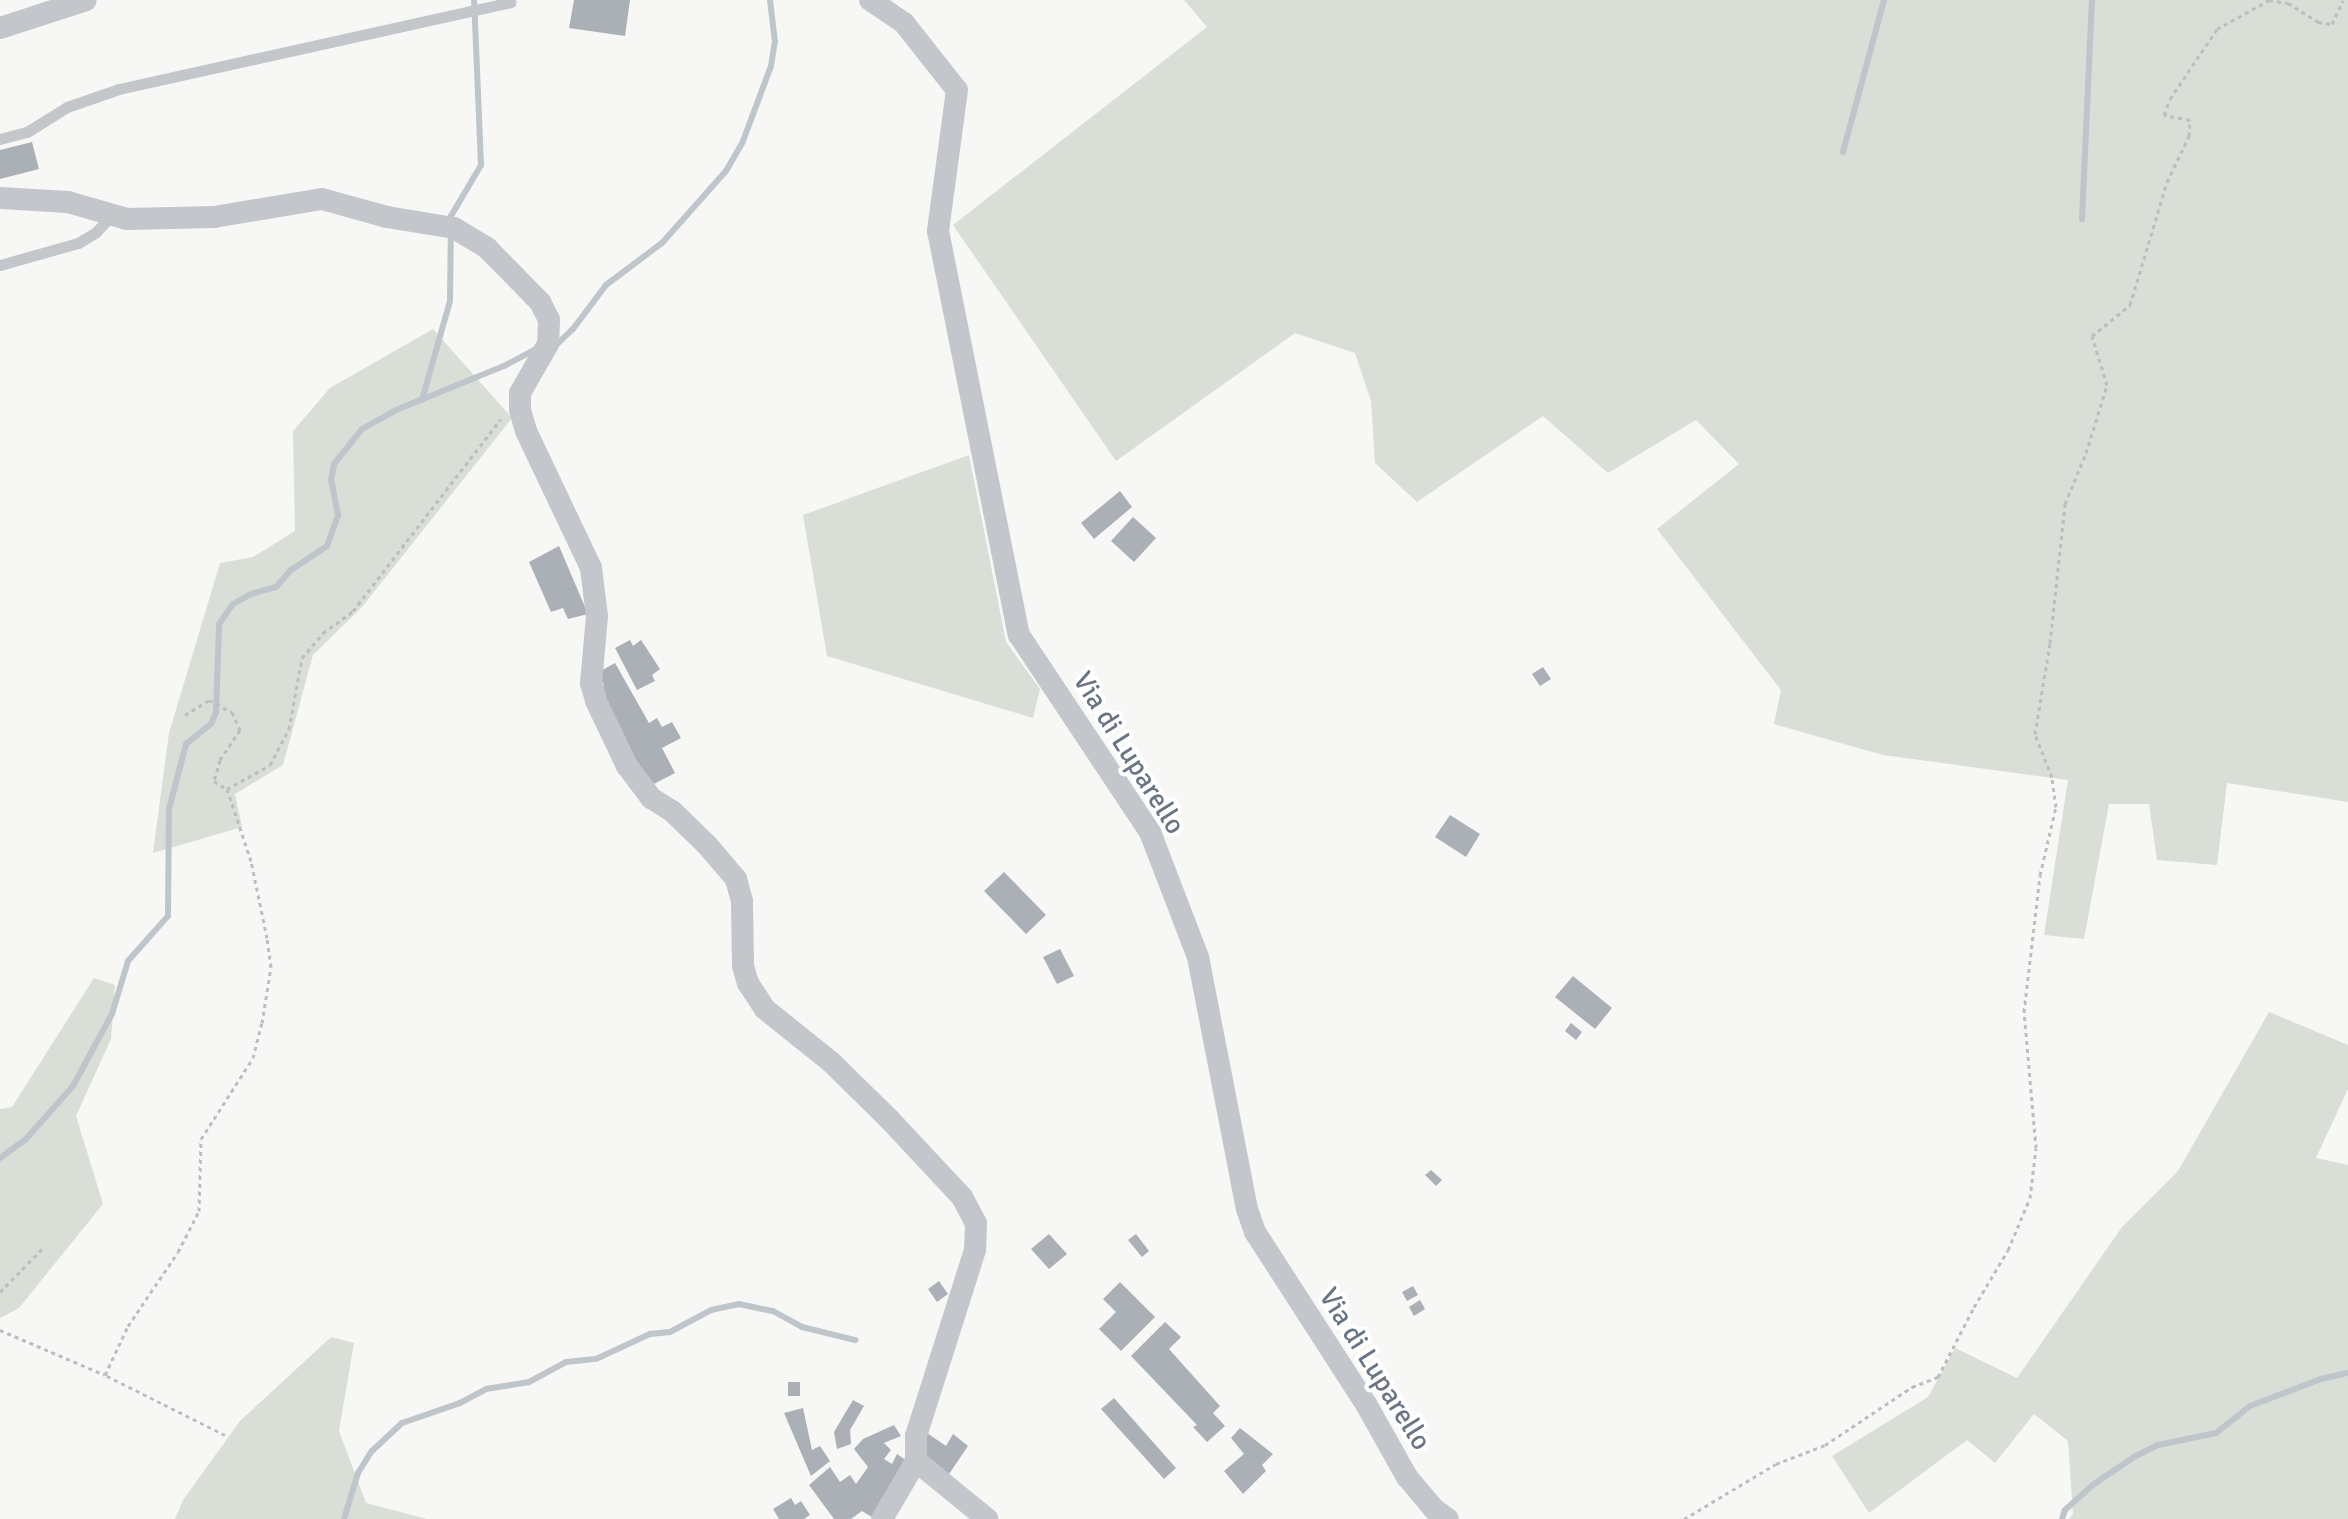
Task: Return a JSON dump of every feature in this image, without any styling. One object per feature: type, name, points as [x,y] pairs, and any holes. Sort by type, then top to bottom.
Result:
[{"type":"street","points":[[0,28],[86,0]]},
{"type":"street","name":"Via di Luparello","points":[[870,0],[904,23],[957,90],[938,231],[1019,635],[1150,832],[1198,957],[1247,1209],[1255,1232],[1366,1404],[1407,1477],[1422,1497],[1448,1519]]},
{"type":"street","points":[[0,198],[68,202],[127,219],[214,217],[322,199],[387,217],[454,228],[487,248],[540,302],[549,320],[548,344],[520,393],[526,431],[591,568],[597,616],[591,683],[627,766],[651,798],[672,811],[736,879],[742,901],[743,966],[748,983],[765,1009],[831,1062],[890,1120],[962,1197],[976,1223],[975,1250],[916,1436],[916,1461],[882,1519]]},
{"type":"street","points":[[916,1461],[987,1519]]},
{"type":"lane","points":[[0,139],[27,132],[67,107],[119,89],[510,2]]},
{"type":"lane","points":[[0,265],[78,243],[96,232],[111,216]]},
{"type":"path","points":[[1684,1519],[1776,1464],[1825,1445],[1912,1387],[1938,1377],[2008,1250],[2030,1198],[2036,1148],[2024,1012],[2040,875],[2056,807],[2052,777],[2035,734],[2050,643],[2065,504],[2086,453],[2107,385],[2092,336],[2130,305],[2167,182],[2189,136],[2190,120],[2164,115],[2170,99],[2217,29],[2269,0],[2288,3],[2318,22],[2332,24],[2343,0]]},
{"type":"path","points":[[227,789],[270,765],[289,729],[302,658],[323,633],[353,611],[520,393]]},
{"type":"path","points":[[105,1375],[128,1326],[178,1252],[199,1211],[201,1139],[253,1058],[271,967],[251,861],[227,789],[214,781],[220,760],[240,730],[232,712],[209,700],[185,715]]},
{"type":"path","points":[[0,1292],[42,1249]]},
{"type":"path","points":[[0,1330],[105,1375],[225,1435]]},
{"type":"shaded area","points":[[1184,0],[2348,0],[2348,802],[2227,783],[2217,865],[2157,860],[2149,804],[2109,804],[2084,939],[2044,935],[2068,780],[1883,755],[1774,724],[1781,690],[1657,529],[1739,464],[1696,420],[1608,473],[1543,416],[1417,502],[1375,463],[1371,401],[1355,353],[1295,333],[1116,461],[953,225],[1207,27]]},
{"type":"shaded area","points":[[433,329],[512,418],[362,607],[313,655],[283,765],[235,794],[242,827],[153,853],[169,733],[220,563],[253,557],[295,531],[293,431],[330,388]]},
{"type":"shaded area","points":[[969,455],[1006,642],[1040,689],[1033,718],[827,656],[803,515]]},
{"type":"shaded area","points":[[94,978],[115,985],[111,1039],[76,1116],[103,1204],[19,1308],[0,1318],[0,1109],[12,1107]]},
{"type":"shaded area","points":[[2269,1012],[2348,1045],[2348,1089],[2316,1158],[2348,1165],[2348,1519],[2069,1519],[2073,1514],[2068,1441],[2034,1414],[1995,1463],[1967,1440],[1869,1513],[1832,1456],[1928,1397],[1955,1348],[2017,1378],[2122,1227],[2178,1171]]},
{"type":"shaded area","points":[[331,1337],[354,1343],[339,1431],[366,1503],[427,1519],[175,1519],[183,1500],[240,1421]]},
{"type":"building","points":[[574,0],[630,0],[625,36],[569,28]]},
{"type":"building","points":[[32,142],[39,169],[0,179],[0,150]]},
{"type":"building","points":[[1120,491],[1132,507],[1094,539],[1081,523]]},
{"type":"building","points":[[1133,517],[1156,538],[1134,562],[1111,541]]},
{"type":"building","points":[[559,546],[588,614],[568,619],[563,608],[551,612],[529,562]]},
{"type":"building","points":[[630,640],[633,646],[641,640],[660,669],[652,675],[655,681],[637,690],[615,648]]},
{"type":"building","points":[[615,663],[649,723],[657,718],[662,727],[672,722],[681,738],[662,748],[675,773],[648,787],[596,690],[604,685],[597,673]]},
{"type":"building","points":[[1543,667],[1551,679],[1540,686],[1532,674]]},
{"type":"building","points":[[1450,815],[1480,834],[1466,857],[1435,837]]},
{"type":"building","points":[[1004,872],[1046,915],[1026,934],[984,891]]},
{"type":"building","points":[[1060,949],[1074,976],[1057,984],[1043,957]]},
{"type":"building","points":[[1573,976],[1612,1008],[1595,1029],[1555,997]]},
{"type":"building","points":[[1571,1023],[1582,1032],[1576,1040],[1565,1031]]},
{"type":"building","points":[[1431,1170],[1442,1180],[1436,1186],[1425,1175]]},
{"type":"building","points":[[1049,1234],[1067,1254],[1049,1269],[1031,1249]]},
{"type":"building","points":[[1136,1234],[1149,1251],[1142,1257],[1128,1240]]},
{"type":"building","points":[[939,1281],[948,1294],[937,1302],[928,1289]]},
{"type":"building","points":[[1120,1282],[1155,1317],[1121,1351],[1099,1329],[1116,1312],[1103,1299]]},
{"type":"building","points":[[1413,1286],[1418,1295],[1407,1301],[1402,1292]]},
{"type":"building","points":[[1420,1300],[1425,1309],[1414,1316],[1409,1307]]},
{"type":"building","points":[[1165,1322],[1181,1337],[1169,1349],[1220,1406],[1213,1413],[1225,1426],[1207,1442],[1193,1427],[1197,1425],[1131,1356]]},
{"type":"building","points":[[788,1382],[800,1382],[800,1396],[788,1396]]},
{"type":"building","points":[[1114,1398],[1176,1468],[1164,1479],[1101,1409]]},
{"type":"building","points":[[853,1400],[864,1406],[850,1430],[851,1444],[837,1449],[834,1432]]},
{"type":"building","points":[[803,1408],[812,1450],[820,1446],[830,1461],[811,1476],[784,1413]]},
{"type":"building","points":[[894,1425],[901,1436],[884,1443],[891,1450],[884,1459],[892,1464],[897,1454],[907,1461],[875,1519],[862,1511],[851,1519],[834,1519],[809,1485],[830,1467],[840,1482],[850,1475],[856,1484],[868,1467],[854,1449],[863,1439]]},
{"type":"building","points":[[1240,1428],[1273,1454],[1262,1465],[1266,1471],[1243,1494],[1224,1471],[1244,1454],[1231,1438]]},
{"type":"building","points":[[927,1433],[946,1446],[953,1434],[968,1446],[949,1474],[921,1451]]},
{"type":"building","points":[[791,1498],[795,1505],[801,1501],[810,1515],[804,1519],[779,1519],[773,1509]]},
{"type":"waterway","points":[[422,400],[450,301],[451,216],[481,165],[474,0]]},
{"type":"waterway","points":[[553,348],[573,329],[606,285],[662,243],[726,171],[743,141],[771,66],[775,42],[770,0]]},
{"type":"waterway","points":[[1843,152],[1884,0]]},
{"type":"waterway","points":[[2082,219],[2092,0]]},
{"type":"waterway","points":[[0,1158],[25,1140],[73,1086],[112,1014],[128,961],[168,916],[169,809],[186,744],[211,724],[216,712],[219,624],[233,604],[251,594],[276,587],[291,570],[327,546],[338,515],[331,480],[334,464],[362,429],[396,410],[504,366],[538,348]]},
{"type":"waterway","points":[[344,1519],[358,1473],[372,1451],[402,1423],[460,1403],[486,1389],[529,1382],[566,1362],[596,1359],[650,1334],[670,1332],[711,1310],[739,1304],[773,1311],[802,1327],[855,1340]]},
{"type":"waterway","points":[[2062,1519],[2065,1510],[2094,1484],[2134,1457],[2158,1445],[2216,1433],[2250,1406],[2321,1379],[2348,1373]]}]
